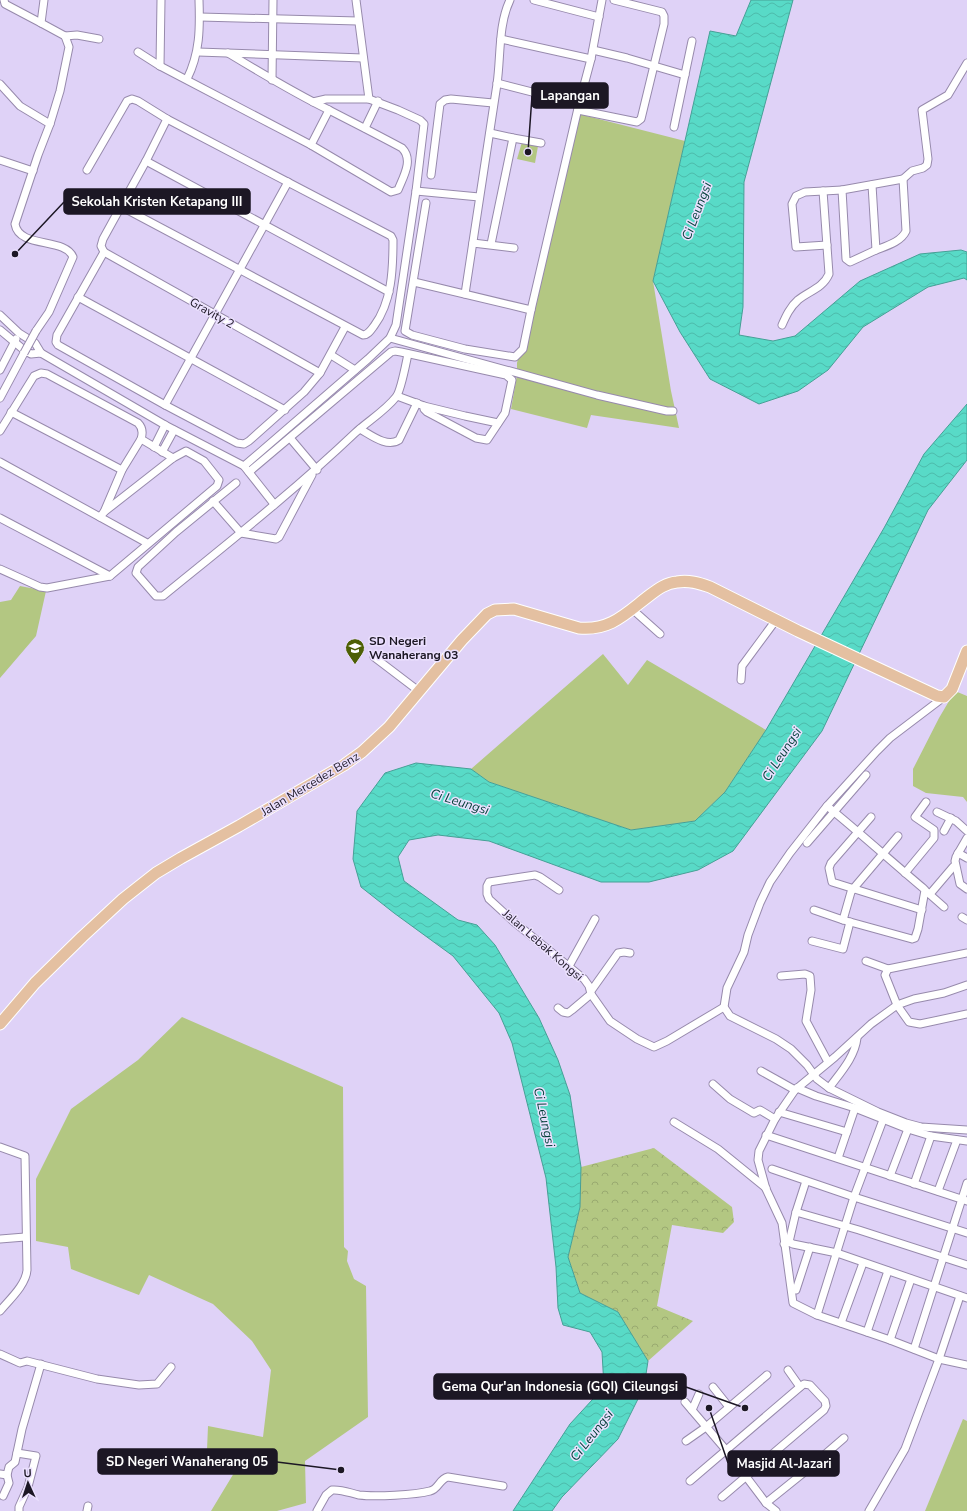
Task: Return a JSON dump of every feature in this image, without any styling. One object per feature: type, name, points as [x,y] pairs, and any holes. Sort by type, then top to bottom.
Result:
[{"type":"main road","name":"Jalan Mercedez Benz","points":[[0,1024],[35,983],[82,937],[122,899],[156,873],[344,765],[377,739],[420,692],[462,640],[487,614],[495,610],[514,609],[579,628],[601,628],[613,623],[666,584],[685,581],[698,582],[937,696],[944,697]]},
{"type":"main road","points":[[944,697],[952,689],[967,651]]},
{"type":"street","points":[[4,0],[5,4],[65,36],[77,35],[99,39]]},
{"type":"street","points":[[41,23],[44,0]]},
{"type":"street","points":[[160,66],[161,0]]},
{"type":"street","points":[[187,79],[194,65],[198,52],[200,17],[199,0]]},
{"type":"street","points":[[272,80],[273,0]]},
{"type":"street","points":[[356,0],[368,99]]},
{"type":"street","points":[[465,294],[490,133],[501,39],[505,16],[510,0]]},
{"type":"street","points":[[534,0],[599,17]]},
{"type":"street","points":[[426,203],[405,331],[412,335],[465,349],[515,357],[523,349],[578,107],[591,59],[602,0]]},
{"type":"street","points":[[497,83],[578,107],[637,122],[640,121],[664,24],[663,13],[614,0]]},
{"type":"street","points":[[200,17],[358,21]]},
{"type":"street","points":[[0,398],[36,331],[49,312],[73,257],[60,247],[23,236],[16,227],[16,220],[60,91],[69,47],[65,36]]},
{"type":"street","points":[[501,39],[591,59]]},
{"type":"street","points":[[674,127],[692,41]]},
{"type":"street","points":[[593,50],[654,65],[685,75]]},
{"type":"street","points":[[138,52],[160,66],[311,145],[391,192],[398,190],[408,162],[405,151],[365,128],[272,80],[228,53]]},
{"type":"street","points":[[198,52],[363,58]]},
{"type":"street","points":[[827,245],[796,247],[792,204],[798,194],[805,192],[842,190],[903,179],[912,170],[923,168],[927,165],[928,160],[922,110],[948,95],[967,63]]},
{"type":"street","points":[[0,84],[20,106],[50,124]]},
{"type":"street","points":[[86,170],[127,101],[132,99],[138,101],[167,119],[393,238],[393,267],[389,292],[380,318],[366,335],[363,335],[120,206]]},
{"type":"street","points":[[244,466],[390,338],[396,325],[416,191],[424,124],[420,120],[378,101],[368,99],[326,99],[313,102]]},
{"type":"street","points":[[431,175],[440,104],[445,100],[451,99],[493,103]]},
{"type":"street","points":[[365,128],[378,101]]},
{"type":"street","points":[[311,145],[329,110]]},
{"type":"street","points":[[167,119],[102,242],[101,246],[104,252],[57,335],[56,342],[58,345],[164,405],[237,443],[242,444],[249,441],[304,392],[320,373],[346,327]]},
{"type":"street","points":[[490,133],[542,142]]},
{"type":"street","points":[[491,244],[513,138]]},
{"type":"street","points":[[0,160],[33,171]]},
{"type":"street","points":[[146,161],[389,292]]},
{"type":"street","points":[[842,190],[846,259],[850,262],[898,240],[905,235],[903,179]]},
{"type":"street","points":[[164,405],[288,182]]},
{"type":"street","points":[[872,185],[876,250]]},
{"type":"street","points":[[416,191],[479,198]]},
{"type":"street","points":[[782,325],[788,312],[797,301],[814,291],[829,274],[823,191]]},
{"type":"street","points":[[473,243],[514,248]]},
{"type":"street","name":"Gravity 2","points":[[104,252],[320,373]]},
{"type":"street","points":[[414,282],[531,310]]},
{"type":"street","points":[[78,297],[285,410]]},
{"type":"street","points":[[0,315],[19,333],[35,343],[41,353],[165,425],[244,466],[274,504]]},
{"type":"street","points":[[0,330],[14,343],[30,354],[41,353]]},
{"type":"street","points":[[0,370],[19,333]]},
{"type":"street","points":[[390,338],[597,395],[667,411],[673,411]]},
{"type":"street","points":[[250,472],[391,352],[395,351],[510,376],[512,380],[505,413],[487,440],[480,440],[427,412],[420,405]]},
{"type":"street","points":[[236,483],[213,500],[138,567],[136,574],[156,596],[163,596],[242,533],[274,504],[315,471],[398,396],[408,354]]},
{"type":"street","points":[[331,355],[355,370]]},
{"type":"street","points":[[0,431],[34,376],[41,373],[46,374],[138,423],[143,434],[122,470],[102,514]]},
{"type":"street","points":[[398,396],[420,405],[498,423]]},
{"type":"street","points":[[360,429],[388,443],[395,442],[398,440],[420,405]]},
{"type":"street","points":[[11,412],[122,470]]},
{"type":"street","points":[[154,447],[165,425]]},
{"type":"street","points":[[162,452],[174,430]]},
{"type":"street","points":[[290,438],[315,471]]},
{"type":"street","points":[[141,439],[173,458]]},
{"type":"street","points":[[0,569],[40,587],[47,588],[110,576],[219,483],[219,480],[204,460],[188,452],[181,453],[102,514]]},
{"type":"street","points":[[0,462],[102,514],[147,543]]},
{"type":"street","points":[[213,500],[242,533],[274,539],[278,538],[315,471]]},
{"type":"street","points":[[0,518],[110,576]]},
{"type":"street","points":[[632,609],[660,634]]},
{"type":"street","points":[[741,680],[742,666],[776,620]]},
{"type":"street","points":[[374,657],[420,692]]},
{"type":"street","points":[[944,697],[890,738],[827,806],[790,853],[768,886],[760,903],[748,935],[744,952],[728,988],[724,1007],[730,1016],[776,1039],[792,1049],[813,1074],[829,1088],[878,1112],[906,1123],[921,1126],[967,1130]]},
{"type":"street","points":[[808,843],[866,775]]},
{"type":"street","points":[[905,873],[934,838],[934,830],[915,817],[926,802]]},
{"type":"street","points":[[827,806],[944,907]]},
{"type":"street","points":[[937,812],[956,821],[967,831]]},
{"type":"street","points":[[871,817],[831,863],[829,868],[832,882],[922,910]]},
{"type":"street","points":[[944,831],[951,818]]},
{"type":"street","points":[[812,941],[844,949],[851,892],[898,836]]},
{"type":"street","points":[[967,838],[955,861],[958,877],[962,886],[967,889]]},
{"type":"street","points":[[958,853],[967,858]]},
{"type":"street","points":[[814,910],[912,939],[917,935],[922,910],[928,892],[953,867]]},
{"type":"street","name":"Jalan Lebak Kongsi","points":[[559,890],[535,875],[489,882],[487,886],[487,894],[489,899],[584,979],[610,1021],[651,1046],[658,1046],[724,1007]]},
{"type":"street","points":[[569,966],[595,919]]},
{"type":"street","points":[[558,1008],[563,1012],[570,1012],[591,992],[618,953],[630,953]]},
{"type":"street","points":[[866,961],[888,969],[967,953]]},
{"type":"street","points":[[888,969],[885,975],[897,1005],[909,1022],[916,1024],[967,1014]]},
{"type":"street","points":[[781,976],[805,974],[810,976],[812,990],[806,1021],[828,1062]]},
{"type":"street","points":[[967,985],[944,993],[897,1005],[871,1024],[796,1089],[779,1112],[766,1135],[759,1151],[758,1160],[766,1188],[781,1218],[787,1243],[793,1303],[817,1315],[890,1340],[939,1359],[967,1365]]},
{"type":"street","points":[[829,1088],[855,1049],[856,1038]]},
{"type":"street","points":[[761,1071],[796,1089],[855,1108],[908,1129],[931,1136],[967,1140]]},
{"type":"street","points":[[713,1084],[730,1098],[752,1112],[754,1113],[760,1110],[775,1119]]},
{"type":"street","points":[[838,1158],[855,1108]]},
{"type":"street","points":[[779,1112],[847,1132]]},
{"type":"street","points":[[817,1315],[854,1197],[883,1120]]},
{"type":"street","points":[[674,1122],[718,1149],[766,1188]]},
{"type":"street","points":[[890,1176],[908,1129]]},
{"type":"street","points":[[766,1135],[964,1200]]},
{"type":"street","points":[[914,1184],[931,1136]]},
{"type":"street","points":[[938,1191],[957,1140]]},
{"type":"street","points":[[0,1147],[24,1156],[27,1275],[0,1311]]},
{"type":"street","points":[[772,1169],[967,1233]]},
{"type":"street","points":[[787,1243],[806,1181]]},
{"type":"street","points":[[914,1349],[943,1257],[964,1200],[967,1184]]},
{"type":"street","points":[[796,1212],[846,1226],[967,1265]]},
{"type":"street","points":[[0,1239],[25,1236]]},
{"type":"street","points":[[787,1243],[837,1253],[964,1297],[905,1449],[869,1511]]},
{"type":"street","points":[[796,1290],[810,1247]]},
{"type":"street","points":[[841,1323],[863,1263]]},
{"type":"street","points":[[867,1332],[888,1271]]},
{"type":"street","points":[[890,1340],[912,1279]]},
{"type":"street","points":[[0,1354],[20,1362],[28,1361],[96,1379],[147,1385],[156,1384],[171,1367]]},
{"type":"street","points":[[3,1496],[10,1483],[4,1475],[9,1467],[15,1462],[22,1429],[41,1364]]},
{"type":"street","points":[[788,1370],[800,1387]]},
{"type":"street","points":[[686,1441],[706,1427],[767,1375]]},
{"type":"street","points":[[690,1481],[800,1387],[804,1384],[810,1385],[825,1401],[826,1408],[722,1497]]},
{"type":"street","points":[[713,1387],[730,1407]]},
{"type":"street","points":[[692,1410],[699,1394]]},
{"type":"street","points":[[685,1402],[726,1450],[766,1503],[776,1511]]},
{"type":"street","points":[[766,1503],[844,1438]]},
{"type":"street","points":[[17,1453],[36,1456],[28,1487],[19,1507],[19,1511]]},
{"type":"street","points":[[317,1511],[326,1495],[332,1490],[360,1495],[429,1492],[436,1488],[443,1479],[448,1477],[503,1486]]},
{"type":"green space","points":[[579,114],[685,141],[653,281],[671,391],[679,428],[591,415],[587,428],[511,409],[517,375],[517,363]]},
{"type":"green space","points":[[522,142],[538,146],[535,163],[517,159]]},
{"type":"green space","points":[[20,586],[46,591],[36,636],[0,678],[0,602],[11,600]]},
{"type":"green space","points":[[603,654],[628,685],[647,660],[766,730],[725,792],[695,821],[631,830],[489,782],[471,769]]},
{"type":"green space","points":[[955,691],[967,696],[967,802],[963,797],[926,793],[913,786],[913,769],[939,718]]},
{"type":"green space","points":[[182,1017],[343,1087],[344,1247],[348,1251],[347,1261],[354,1279],[366,1286],[368,1417],[305,1461],[306,1503],[277,1511],[211,1511],[237,1468],[207,1450],[208,1426],[263,1437],[271,1370],[252,1341],[213,1304],[149,1275],[139,1295],[71,1269],[68,1247],[36,1241],[36,1179],[71,1109],[138,1060]]},
{"type":"green space","points":[[654,1148],[732,1207],[734,1222],[723,1233],[672,1225],[657,1306],[693,1321],[648,1361],[618,1312],[580,1293],[568,1257],[580,1207],[581,1167]]},
{"type":"green space","points":[[963,1419],[967,1421],[967,1511],[925,1511]]},
{"type":"water","name":"Ci Leungsi","points":[[751,0],[793,0],[744,182],[743,307],[739,335],[773,341],[795,336],[860,281],[920,254],[961,250],[967,252],[967,280],[964,278],[928,287],[863,327],[828,370],[798,391],[759,404],[710,379],[680,332],[653,281],[710,31],[736,36]]},
{"type":"water","name":"Ci Leungsi","points":[[967,404],[967,460],[928,510],[822,731],[733,851],[698,870],[649,882],[601,882],[489,841],[438,835],[409,840],[398,857],[404,881],[458,920],[477,925],[495,945],[539,1018],[558,1060],[570,1095],[581,1167],[580,1207],[568,1257],[580,1293],[618,1312],[648,1361],[644,1387],[618,1439],[562,1497],[552,1511],[513,1511],[570,1424],[604,1387],[602,1352],[590,1332],[563,1325],[558,1308],[556,1267],[546,1178],[512,1043],[499,1013],[453,956],[361,887],[353,859],[357,811],[385,773],[416,763],[471,769],[489,782],[631,830],[695,821],[725,792],[766,730],[884,528],[924,454]]},
{"type":"place","name":"Lapangan","points":[[528,152]]},
{"type":"place","name":"Sekolah Kristen Ketapang III","points":[[15,254]]},
{"type":"place","name":"SD Negeri Wanaherang 03","points":[[355,665]]},
{"type":"place","name":"Masjid Al-Jazari","points":[[709,1408]]},
{"type":"place","name":"Gema Qur'an Indonesia (GQI) Cileungsi","points":[[745,1408]]},
{"type":"place","name":"SD Negeri Wanaherang 05","points":[[341,1470]]}]
